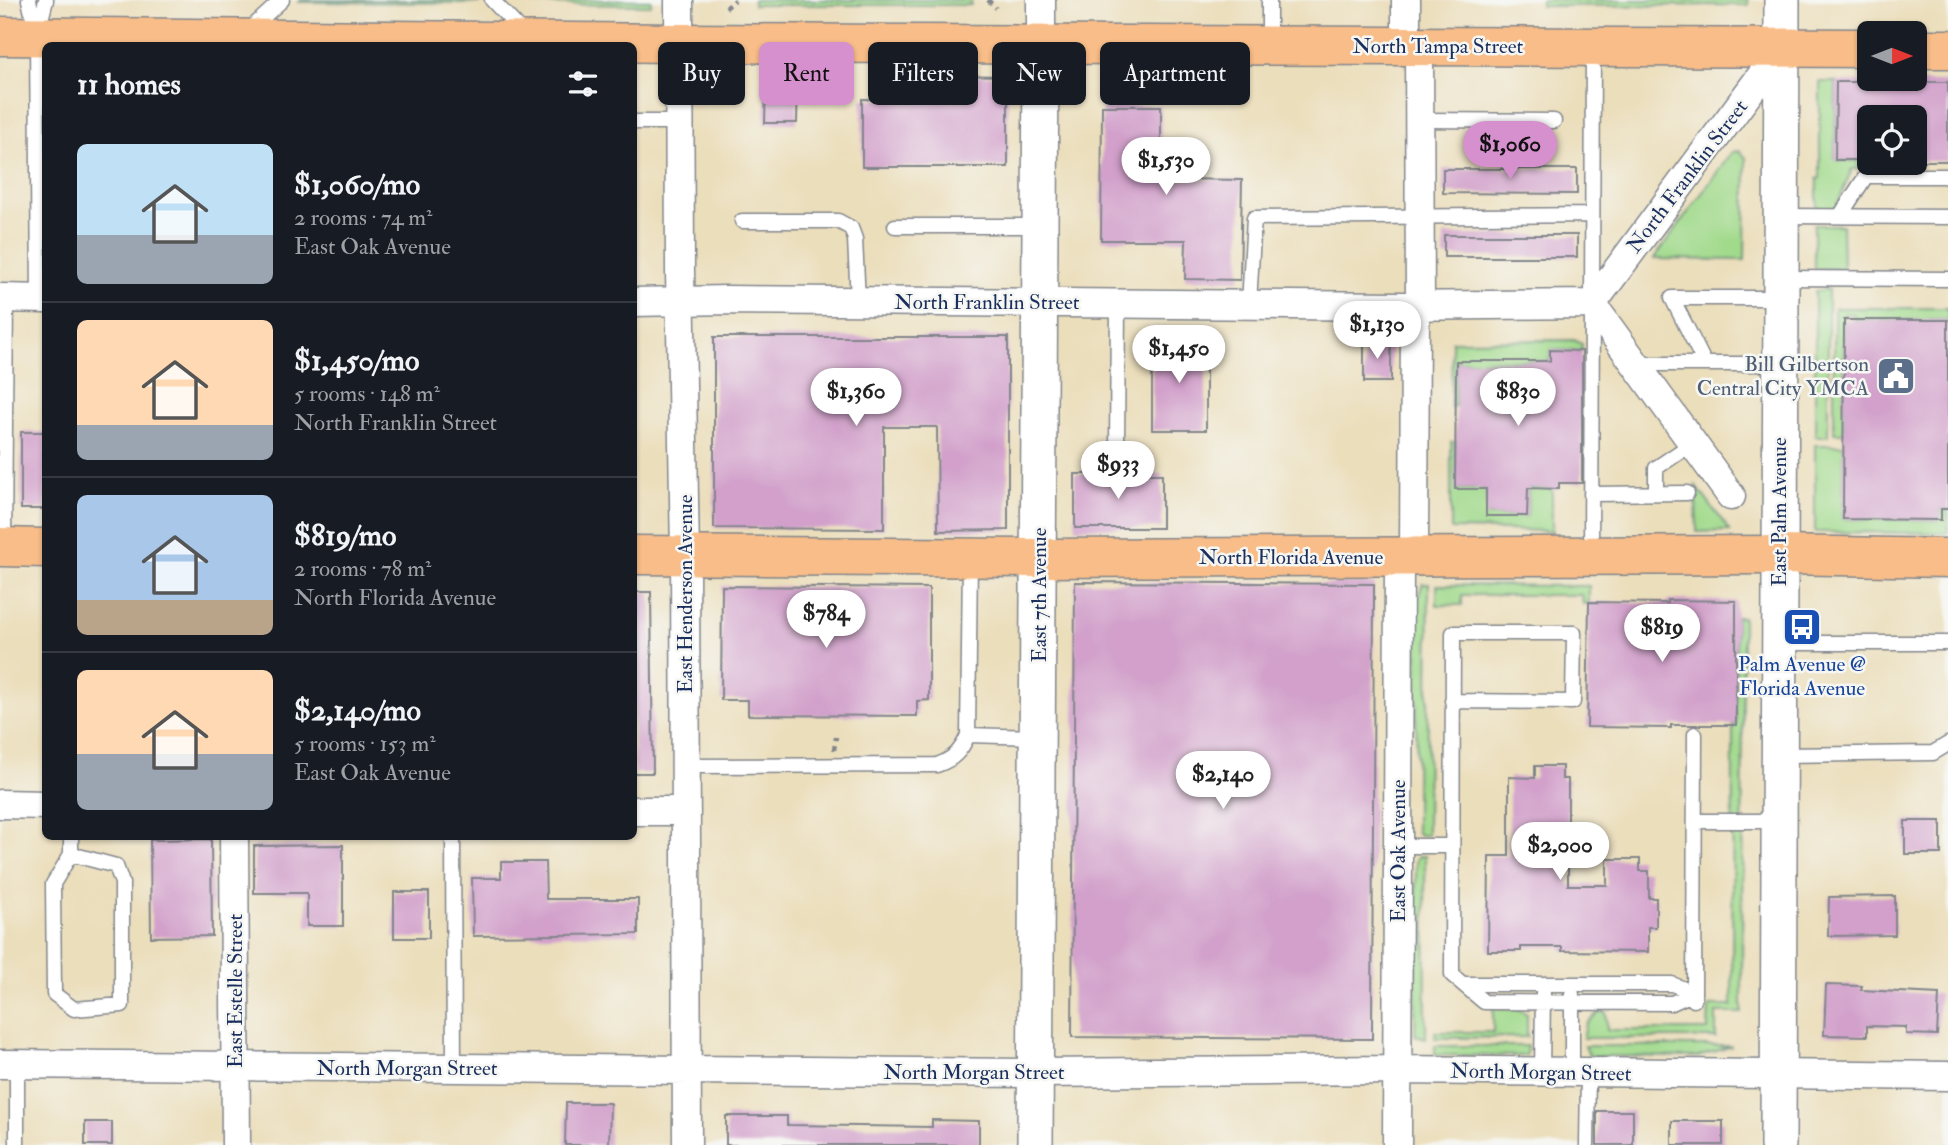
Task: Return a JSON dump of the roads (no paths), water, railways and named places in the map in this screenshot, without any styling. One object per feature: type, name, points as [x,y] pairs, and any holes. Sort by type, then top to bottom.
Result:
[{"type":"main road","name":"North Tampa Street","points":[[22,24],[226,41],[303,42]]},
{"type":"main road","name":"North Tampa Street","points":[[637,43],[658,43]]},
{"type":"main road","name":"North Tampa Street","points":[[745,43],[992,44]]},
{"type":"main road","name":"North Tampa Street","points":[[1086,44],[1857,48]]},
{"type":"main road","points":[[1927,48],[1948,49]]},
{"type":"main road","points":[[2,547],[42,548]]},
{"type":"main road","name":"North Florida Avenue","points":[[637,555],[1039,558],[1779,555],[1948,558]]},
{"type":"street","name":"East Henderson Avenue","points":[[678,42],[679,0]]},
{"type":"street","points":[[1041,0],[1041,42]]},
{"type":"street","name":"East Oak Avenue","points":[[1398,1145],[1398,846],[1415,310],[1420,306],[1420,120],[1406,0]]},
{"type":"street","name":"East Palm Avenue","points":[[1778,1145],[1782,0]]},
{"type":"street","name":"North Franklin Street","points":[[637,302],[1420,306],[1592,304],[1782,48]]},
{"type":"street","name":"East Henderson Avenue","points":[[678,105],[685,555],[687,1145]]},
{"type":"street","name":"East 7th Avenue","points":[[1035,1145],[1041,105]]},
{"type":"street","points":[[3,298],[42,299]]},
{"type":"street","points":[[1592,304],[1731,496]]},
{"type":"street","points":[[0,804],[42,804]]},
{"type":"street","points":[[637,811],[686,811]]},
{"type":"street","name":"East Estelle Street","points":[[234,840],[236,1145]]},
{"type":"street","name":"North Morgan Street","points":[[8,1065],[1035,1073],[1398,1070],[1948,1076]]},
{"type":"lane","points":[[42,299],[42,110],[22,24],[46,0]]},
{"type":"lane","points":[[226,41],[282,0]]},
{"type":"lane","points":[[492,0],[530,42]]},
{"type":"lane","points":[[1269,0],[1269,45]]},
{"type":"lane","points":[[1591,557],[1593,47]]},
{"type":"lane","points":[[1420,120],[1554,121]]},
{"type":"lane","points":[[637,122],[678,122]]},
{"type":"lane","points":[[1840,216],[1866,176],[1948,178]]},
{"type":"lane","points":[[1249,304],[1254,218],[1592,215]]},
{"type":"lane","points":[[1781,216],[1948,217]]},
{"type":"lane","points":[[742,222],[838,222],[851,228],[855,239],[858,301]]},
{"type":"lane","points":[[895,226],[1041,226]]},
{"type":"lane","points":[[1705,364],[1672,298],[1781,288],[1948,279]]},
{"type":"lane","points":[[2,547],[3,298]]},
{"type":"lane","points":[[1117,450],[1118,303]]},
{"type":"lane","points":[[1636,364],[1780,363]]},
{"type":"lane","points":[[1656,493],[1656,468],[1693,443]]},
{"type":"lane","points":[[1591,494],[1687,493]]},
{"type":"lane","points":[[685,766],[937,765],[950,761],[962,748],[968,735],[970,557]]},
{"type":"lane","points":[[1452,701],[1573,702],[1574,633],[1453,633],[1452,701],[1452,975],[1484,1002],[1672,1003],[1694,997]]},
{"type":"lane","points":[[1779,643],[1948,643]]},
{"type":"lane","points":[[1694,997],[1695,734]]},
{"type":"lane","points":[[968,735],[1038,737]]},
{"type":"lane","points":[[1779,755],[1933,753],[1948,744]]},
{"type":"lane","points":[[1695,821],[1779,821]]},
{"type":"lane","points":[[71,840],[71,854],[52,884],[54,994],[74,1009],[122,1005],[122,883],[116,866],[71,854]]},
{"type":"lane","points":[[453,840],[454,1068]]},
{"type":"lane","points":[[1398,846],[1452,846]]},
{"type":"lane","points":[[1463,984],[1672,984],[1694,997]]},
{"type":"lane","points":[[1542,1073],[1543,984]]},
{"type":"lane","points":[[1572,984],[1587,1145]]},
{"type":"lane","points":[[8,1065],[17,1145]]},
{"type":"place","name":"Bill Gilbertson Central City YMCA","points":[[1896,376]]},
{"type":"place","name":"Palm Avenue @ Florida Avenue","points":[[1802,627]]}]
